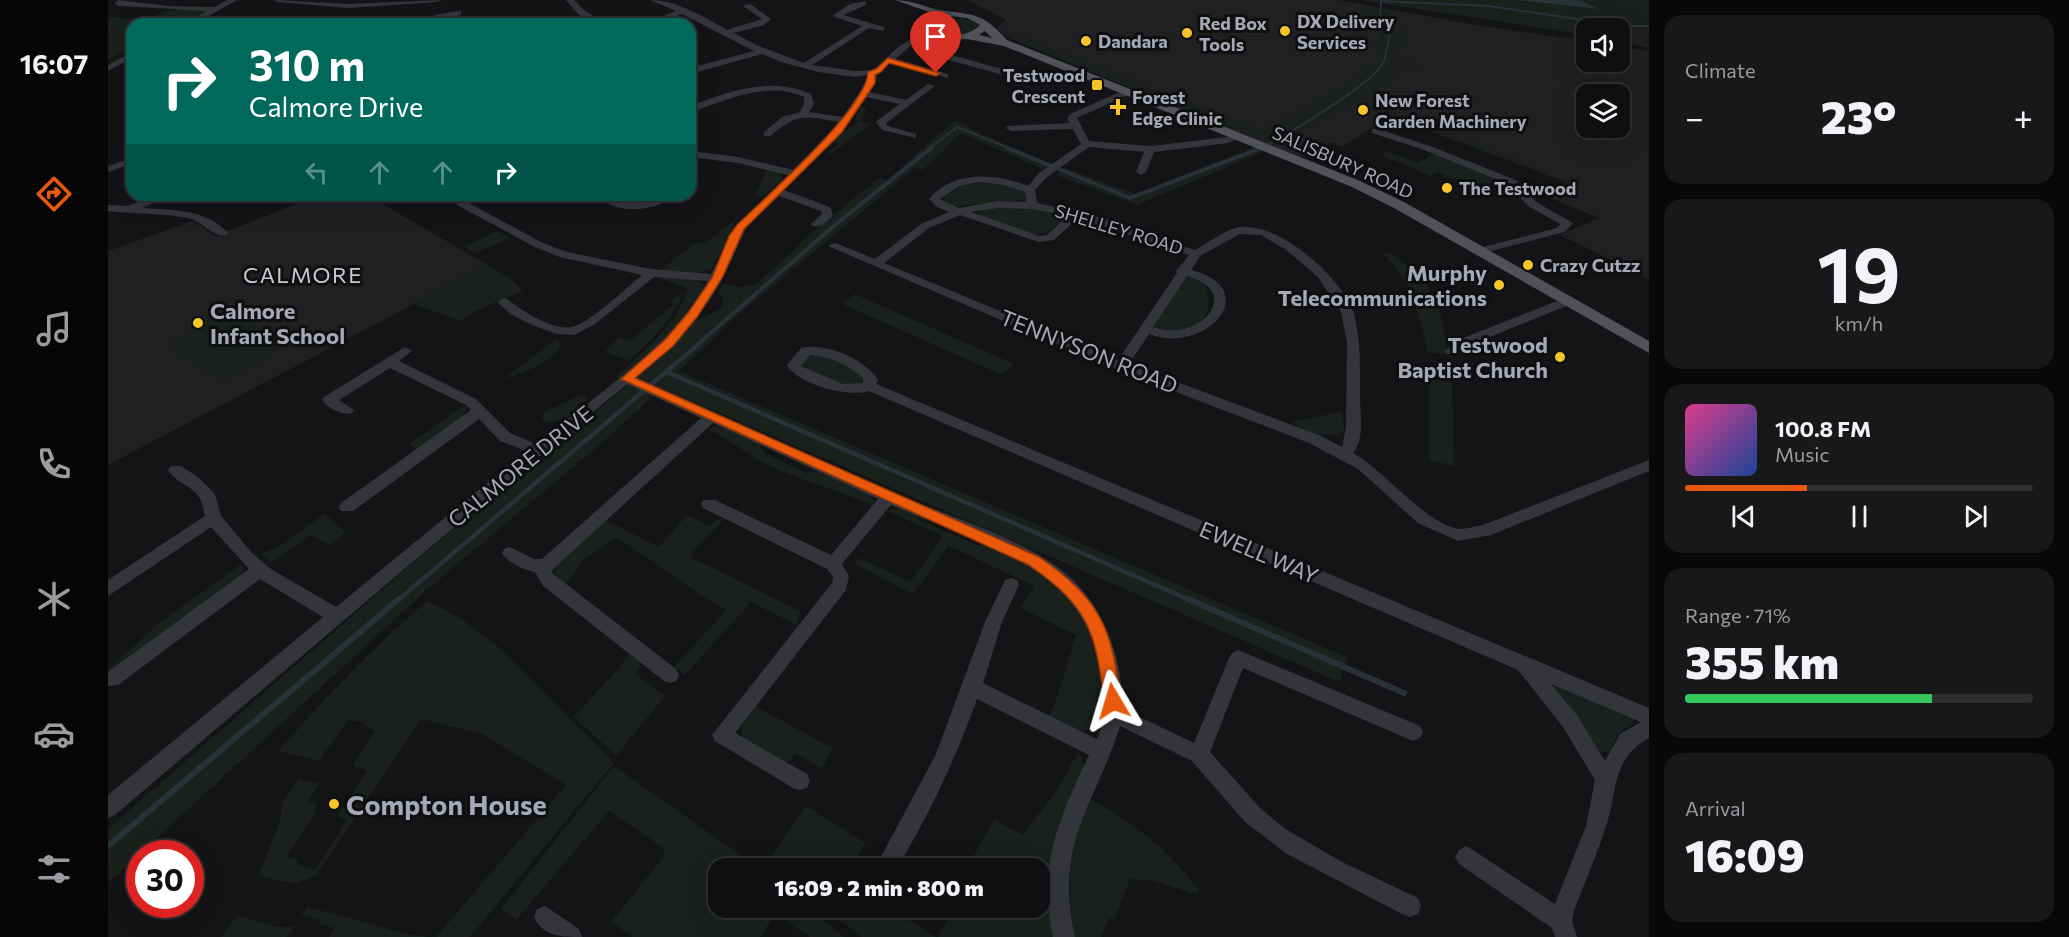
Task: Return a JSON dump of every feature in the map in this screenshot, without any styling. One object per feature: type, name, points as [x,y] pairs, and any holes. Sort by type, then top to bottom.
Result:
[{"type":"main road","points":[[900,0],[947,15]]},
{"type":"main road","points":[[915,6],[924,25],[935,16],[947,15]]},
{"type":"main road","name":"SALISBURY ROAD","points":[[947,15],[975,18],[1006,43]]},
{"type":"main road","name":"SALISBURY ROAD","points":[[924,25],[938,35],[1006,43],[1368,189],[1649,348]]},
{"type":"main road","points":[[961,37],[977,34],[984,26]]},
{"type":"street","points":[[181,7],[193,0]]},
{"type":"street","points":[[200,18],[233,0]]},
{"type":"street","points":[[278,0],[338,6],[437,0]]},
{"type":"street","points":[[570,0],[581,12],[592,18]]},
{"type":"street","points":[[654,0],[684,11],[762,51],[804,66],[870,74],[920,37],[924,25]]},
{"type":"street","points":[[842,0],[852,6]]},
{"type":"street","points":[[108,3],[217,9]]},
{"type":"street","points":[[863,3],[852,6],[836,16],[881,29]]},
{"type":"street","points":[[728,32],[767,19],[747,6]]},
{"type":"street","points":[[664,18],[684,11]]},
{"type":"street","points":[[433,18],[435,15],[458,13]]},
{"type":"street","points":[[804,66],[867,26]]},
{"type":"street","points":[[912,43],[961,37]]},
{"type":"street","points":[[696,69],[762,51]]},
{"type":"street","points":[[941,55],[967,61],[1030,84]]},
{"type":"street","points":[[108,68],[126,58]]},
{"type":"street","points":[[888,60],[938,81]]},
{"type":"street","points":[[913,136],[883,126],[881,122],[967,61]]},
{"type":"street","name":"CALMORE DRIVE","points":[[111,801],[653,357],[682,328],[717,278],[734,236],[748,218],[847,120],[873,78],[870,74]]},
{"type":"street","points":[[1007,84],[1016,79]]},
{"type":"street","points":[[696,107],[753,90],[777,87],[808,96],[809,104],[802,114]]},
{"type":"street","points":[[1087,144],[1072,119],[1075,114],[1126,92]]},
{"type":"street","points":[[865,94],[907,103]]},
{"type":"street","points":[[768,135],[772,128],[785,119],[802,114],[847,120]]},
{"type":"street","points":[[1011,128],[1075,126]]},
{"type":"street","points":[[884,139],[895,131]]},
{"type":"street","points":[[1375,131],[1509,180],[1532,204],[1567,223],[1565,227],[1555,232],[1514,240],[1479,251]]},
{"type":"street","points":[[1032,205],[1030,190],[1040,177],[1087,144],[1150,149],[1229,140],[1238,136]]},
{"type":"street","points":[[1141,172],[1150,149]]},
{"type":"street","points":[[696,158],[744,161],[795,173]]},
{"type":"street","points":[[109,163],[126,162]]},
{"type":"street","points":[[1030,190],[997,179],[956,182],[936,196],[934,201],[958,212],[1039,239],[1050,238],[1076,214]]},
{"type":"street","points":[[776,191],[826,209],[828,215],[817,224]]},
{"type":"street","points":[[125,210],[151,201]]},
{"type":"street","points":[[609,201],[650,206],[662,201]]},
{"type":"street","points":[[461,203],[555,252],[651,273],[717,278]]},
{"type":"street","points":[[475,210],[488,204]]},
{"type":"street","name":"SHELLEY ROAD","points":[[877,263],[929,224],[958,212],[988,206],[1032,205],[1076,214],[1196,254]]},
{"type":"street","points":[[108,208],[189,214],[205,220],[222,233]]},
{"type":"street","points":[[1121,366],[1182,271],[1196,254],[1238,231],[1263,232],[1302,257],[1322,274],[1338,295],[1347,312],[1353,342],[1353,435],[1351,447],[1344,454]]},
{"type":"street","name":"TENNYSON ROAD","points":[[834,246],[1121,366],[1296,432],[1344,454],[1363,465],[1424,519],[1458,535],[1485,531],[1649,465]]},
{"type":"street","points":[[1146,329],[1170,336],[1190,334],[1203,328],[1218,315],[1220,302],[1213,285],[1203,278],[1182,271]]},
{"type":"street","points":[[503,302],[524,317],[564,332],[574,332],[610,307],[651,273]]},
{"type":"street","points":[[1452,351],[1463,343],[1566,301]]},
{"type":"street","name":"EWELL WAY","points":[[819,350],[864,370],[871,380],[869,386],[862,390],[846,390],[796,369],[795,361],[806,351],[819,350]]},
{"type":"street","points":[[347,410],[323,397],[405,351]]},
{"type":"street","points":[[389,362],[457,394],[482,410],[491,424],[505,436],[539,451]]},
{"type":"street","points":[[627,379],[888,498],[1004,546],[1034,561],[1064,581],[1083,604],[1098,628],[1107,658],[1114,714],[1101,751],[1068,826],[1057,867],[1056,896],[1064,937]]},
{"type":"street","name":"EWELL WAY","points":[[869,386],[1524,666],[1649,717]]},
{"type":"street","points":[[347,507],[482,410]]},
{"type":"street","points":[[670,675],[543,574],[545,566],[711,417]]},
{"type":"street","points":[[176,470],[193,481],[210,498],[213,518],[260,570],[337,616]]},
{"type":"street","points":[[833,564],[888,498]]},
{"type":"street","points":[[709,504],[833,564],[841,576],[840,585],[722,735],[800,781]]},
{"type":"street","points":[[110,585],[213,518]]},
{"type":"street","points":[[510,553],[531,565],[545,566]]},
{"type":"street","points":[[112,679],[260,570]]},
{"type":"street","points":[[892,858],[913,825],[944,764],[990,630],[1002,600],[1011,585]]},
{"type":"street","points":[[1199,755],[1238,658],[1413,732]]},
{"type":"street","points":[[1524,666],[1570,721],[1605,779]]},
{"type":"street","points":[[972,687],[1101,751]]},
{"type":"street","points":[[1114,714],[1199,755],[1214,767],[1258,821],[1273,834],[1410,906]]},
{"type":"street","points":[[1466,857],[1564,929],[1596,826],[1605,779],[1627,740],[1649,728]]},
{"type":"street","points":[[544,917],[572,937]]},
{"type":"shaded area","points":[[967,0],[1338,0],[1476,25],[1576,39],[1576,72],[1630,72],[1630,48],[1649,51],[1649,279],[1560,235],[1599,218],[1546,196],[1567,182],[1390,116],[1342,147],[1331,142],[1302,158],[1007,37],[996,28],[1006,20]]},
{"type":"shaded area","points":[[1360,0],[1649,0],[1649,29],[1630,29],[1630,18],[1576,18],[1576,33]]},
{"type":"shaded area","points":[[1518,0],[1580,0],[1598,9]]},
{"type":"shaded area","points":[[1365,7],[1390,11],[1387,22],[1394,29],[1407,31],[1394,60],[1421,65],[1421,68],[1375,59],[1384,43],[1378,42],[1383,32],[1365,26],[1371,15],[1364,11]]},
{"type":"shaded area","points":[[211,10],[196,18],[150,18],[165,11]]},
{"type":"shaded area","points":[[108,17],[126,18],[126,50],[108,60]]},
{"type":"shaded area","points":[[952,17],[972,21],[978,27],[968,34],[954,36],[930,27],[933,21]]},
{"type":"shaded area","points":[[1630,28],[1649,29],[1649,48],[1632,44]]},
{"type":"shaded area","points":[[1014,34],[1263,131],[1350,84],[1348,83],[1359,78],[1356,76],[1372,64],[1395,68],[1389,83],[1362,101],[1554,174],[1550,176],[1351,102],[1276,145],[1007,36]]},
{"type":"shaded area","points":[[860,107],[867,108],[860,121],[855,120]]},
{"type":"shaded area","points":[[860,121],[871,124],[829,155],[826,154],[840,143],[832,141]]},
{"type":"shaded area","points":[[954,121],[970,125],[968,128],[1051,164],[1042,169],[961,133],[923,170],[915,168],[738,315],[679,371],[1347,657],[1339,682],[662,388],[603,442],[429,588],[155,840],[126,840],[126,866],[108,883],[108,829],[415,561],[666,353],[695,321],[722,308],[724,300],[717,289],[723,284],[738,287],[755,285],[813,232],[879,178],[887,180]]},
{"type":"shaded area","points":[[1254,147],[1263,152],[1137,205],[1056,175],[1065,168],[1135,194]]},
{"type":"shaded area","points":[[1387,151],[1418,163],[1435,153],[1497,178],[1479,189],[1437,172],[1431,176],[1381,155]]},
{"type":"shaded area","points":[[767,169],[779,173],[783,179],[761,197],[755,196]]},
{"type":"shaded area","points":[[990,182],[1024,191],[1026,198],[957,206],[944,201],[945,197],[959,185]]},
{"type":"shaded area","points":[[305,201],[377,201],[488,265],[108,465],[108,251],[193,221],[215,236]]},
{"type":"shaded area","points":[[1019,206],[1064,214],[1067,217],[1045,233],[1029,235],[977,215],[977,212],[991,208]]},
{"type":"shaded area","points":[[737,218],[712,269],[698,273],[660,271],[692,245],[697,242],[704,244]]},
{"type":"shaded area","points":[[497,231],[510,238],[475,253],[465,247]]},
{"type":"shaded area","points":[[1387,252],[1416,273],[1433,294],[1442,321],[1449,355],[1428,352],[1413,298],[1401,274],[1382,254]]},
{"type":"shaded area","points":[[488,265],[512,280],[523,291],[475,311],[461,321],[414,304]]},
{"type":"shaded area","points":[[1186,276],[1203,280],[1208,298],[1206,315],[1201,322],[1186,330],[1172,331],[1155,328],[1154,325]]},
{"type":"shaded area","points":[[658,277],[693,279],[703,284],[703,290],[670,334],[620,379],[616,377],[668,326],[687,288]]},
{"type":"shaded area","points":[[685,290],[661,329],[628,361],[605,351],[619,337],[627,340],[633,338],[674,304],[670,302]]},
{"type":"shaded area","points":[[855,294],[1014,364],[1002,375],[842,304]]},
{"type":"shaded area","points":[[231,311],[287,345],[221,381],[166,344]]},
{"type":"shaded area","points":[[558,338],[560,347],[548,359],[534,368],[503,379]]},
{"type":"shaded area","points":[[822,354],[859,372],[864,378],[859,385],[845,385],[802,366],[802,362],[810,355]]},
{"type":"shaded area","points":[[1430,378],[1452,383],[1454,466],[1429,460]]},
{"type":"shaded area","points":[[581,395],[588,397],[569,416],[558,421],[544,422],[542,417],[546,411]]},
{"type":"shaded area","points":[[464,405],[467,408],[463,417],[419,450],[408,445]]},
{"type":"shaded area","points":[[1340,412],[1343,414],[1344,430],[1339,436],[1315,434],[1290,422]]},
{"type":"shaded area","points":[[715,426],[725,427],[759,443],[764,453],[805,472],[823,472],[869,494],[874,501],[873,505],[766,464],[722,436],[706,429]]},
{"type":"shaded area","points":[[899,508],[916,513],[919,520],[977,545],[985,544],[1026,562],[1080,609],[1093,636],[1104,691],[1099,720],[1091,728],[1075,729],[1048,718],[1076,635],[1021,608],[1034,586],[949,546],[913,594],[855,564],[859,558],[910,582],[943,536],[887,511]]},
{"type":"shaded area","points":[[325,513],[346,533],[330,545],[311,535],[271,563],[261,554],[284,543]]},
{"type":"shaded area","points":[[687,515],[710,526],[716,520],[725,518],[692,553],[692,558],[800,611],[797,625],[751,602],[685,675],[674,667],[726,610],[615,538],[584,560],[564,586],[557,577],[555,565],[605,519],[659,547]]},
{"type":"shaded area","points":[[240,565],[244,569],[240,577],[108,676],[108,669],[163,620]]},
{"type":"shaded area","points":[[427,601],[460,618],[501,649],[614,763],[470,937],[436,937],[566,785],[482,734],[421,719],[316,876],[294,884],[259,876],[281,818],[282,803],[299,779],[320,784],[308,801],[316,803],[315,814],[286,856],[299,860],[297,864],[315,869],[347,820],[337,816],[368,770],[352,766],[376,730],[363,726],[364,723],[348,720],[319,761],[278,751],[350,673]]},
{"type":"shaded area","points":[[633,652],[639,658],[640,668],[635,674],[665,696],[616,756],[574,717]]},
{"type":"shaded area","points":[[1553,686],[1633,718],[1633,724],[1618,735],[1610,752],[1601,752]]},
{"type":"shaded area","points":[[754,705],[832,748],[822,769],[796,753],[789,761],[777,764],[750,746],[744,740],[742,726]]},
{"type":"shaded area","points":[[1078,752],[1084,770],[1057,832],[1050,863],[1050,858],[973,858],[994,819],[1022,835],[1056,792]]},
{"type":"shaded area","points":[[614,766],[745,858],[708,858],[708,918],[772,918],[760,937],[633,937],[611,922],[665,855],[662,847],[609,811],[516,920],[501,909]]},
{"type":"shaded area","points":[[1091,799],[1150,838],[1199,890],[1195,894],[1153,881],[1130,879],[1114,920],[1109,918],[1101,937],[1073,937],[1068,913],[1066,858]]},
{"type":"shaded area","points":[[806,806],[866,843],[856,858],[770,858]]},
{"type":"shaded area","points":[[308,907],[408,934],[429,937],[329,937],[334,928],[318,924],[320,920],[301,915]]},
{"type":"shaded area","points":[[1050,911],[1054,937],[938,937],[948,918],[1050,918]]},
{"type":"shaded area","points":[[237,916],[278,927],[295,926],[287,937],[221,937]]},
{"type":"shaded area","points":[[781,918],[822,918],[844,937],[810,937]]},
{"type":"shaded area","points":[[837,918],[905,918],[936,937],[862,937]]},
{"type":"waterway","points":[[1257,149],[1285,135],[1345,97],[1383,63],[1390,31],[1380,17],[1381,1],[1488,6],[1625,26],[1649,26]]},
{"type":"waterway","points":[[929,149],[957,127],[1011,149]]},
{"type":"waterway","points":[[698,344],[835,225],[931,148]]},
{"type":"waterway","points":[[1007,148],[1130,198],[1261,148]]},
{"type":"waterway","points":[[397,601],[700,343]]},
{"type":"waterway","points":[[667,372],[1192,601]]},
{"type":"waterway","points":[[108,846],[399,599]]},
{"type":"waterway","points":[[1188,599],[1404,693]]},
{"type":"place","name":"DX Delivery Services","points":[[1285,31]]},
{"type":"place","name":"Red Box Tools","points":[[1187,33]]},
{"type":"place","name":"Dandara","points":[[1086,41]]},
{"type":"place","name":"Testwood Crescent","points":[[1097,85]]},
{"type":"place","name":"Forest Edge Clinic","points":[[1118,107]]},
{"type":"place","name":"New Forest Garden Machinery","points":[[1363,110]]},
{"type":"place","name":"The Testwood","points":[[1447,188]]},
{"type":"place","name":"Crazy Cutzz","points":[[1528,265]]},
{"type":"place","name":"Murphy Telecommunications","points":[[1499,285]]},
{"type":"place","name":"Calmore Infant School","points":[[198,323]]},
{"type":"place","name":"Testwood Baptist Church","points":[[1560,357]]},
{"type":"place","name":"Compton House","points":[[334,804]]},
{"type":"district","name":"CALMORE","points":[[303,274]]},
{"type":"route","points":[[936,73],[888,60],[870,74],[873,78],[871,83],[839,130],[748,218],[734,236],[717,278],[693,315],[669,343],[627,379],[888,498],[1004,546],[1034,561],[1064,581],[1083,604],[1098,628],[1107,658],[1113,701]]}]
